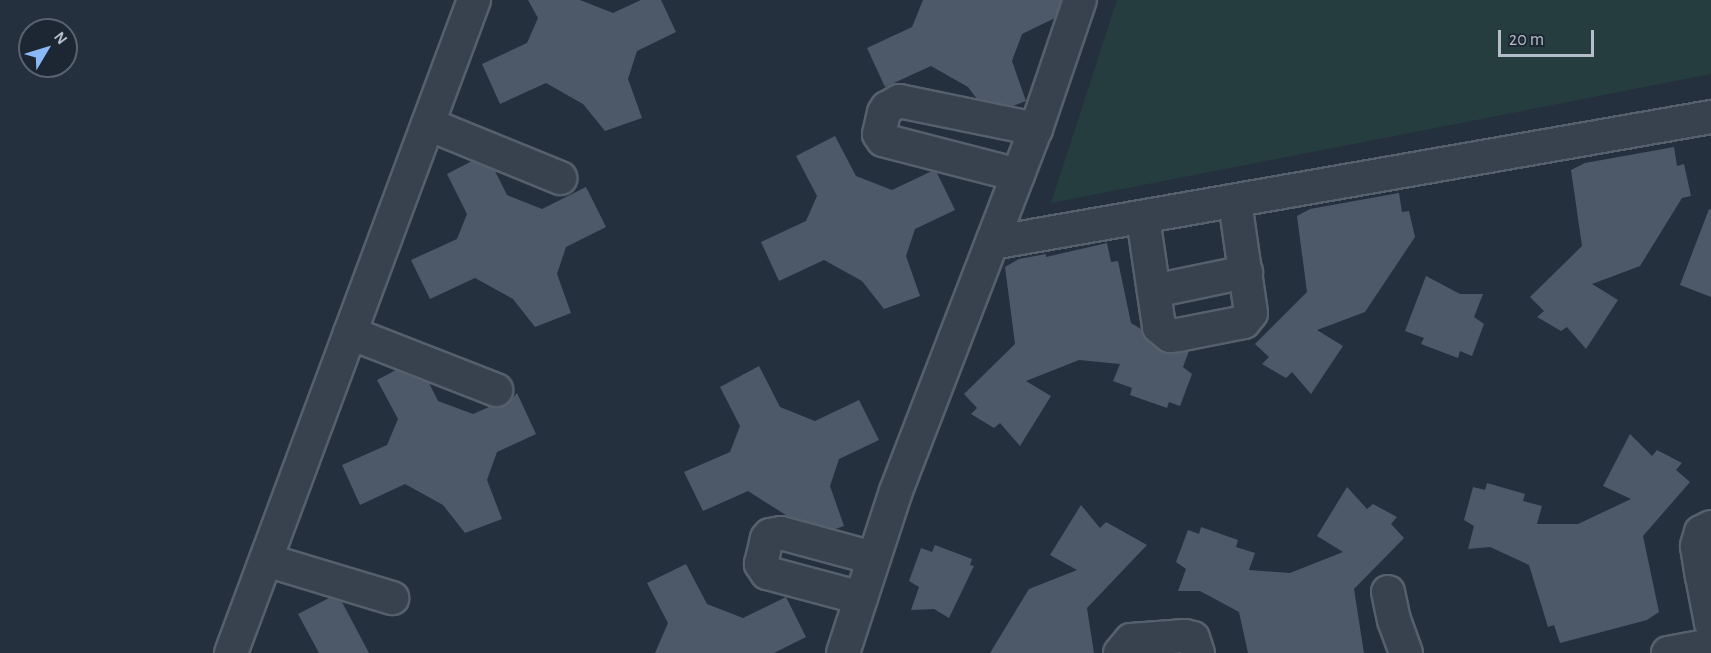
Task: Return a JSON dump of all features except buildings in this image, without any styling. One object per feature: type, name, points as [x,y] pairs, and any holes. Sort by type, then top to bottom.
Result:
[{"type":"street","points":[[231,653],[474,0]]},
{"type":"street","points":[[843,653],[896,490],[1036,129],[1080,0]]},
{"type":"street","points":[[1018,175],[883,140],[879,134],[884,113],[887,108],[899,101],[1036,129]]},
{"type":"street","points":[[992,243],[1711,119]]},
{"type":"street","points":[[428,124],[560,178]]},
{"type":"street","points":[[1143,218],[1159,327],[1170,336],[1244,322],[1251,313],[1235,202]]},
{"type":"street","points":[[1154,291],[1246,272]]},
{"type":"street","points":[[350,333],[496,390]]},
{"type":"street","points":[[1711,527],[1701,532],[1698,538],[1707,575],[1711,623]]},
{"type":"street","points":[[861,598],[767,573],[761,564],[767,539],[770,535],[781,533],[873,558]]},
{"type":"street","points":[[266,560],[392,598]]},
{"type":"street","points":[[1388,592],[1394,620],[1406,653]]},
{"type":"street","points":[[1120,653],[1131,640],[1185,636],[1193,638],[1198,653]]},
{"type":"street","points":[[1668,653],[1711,645]]},
{"type":"green space","points":[[1117,0],[1711,0],[1711,74],[1051,203]]}]
